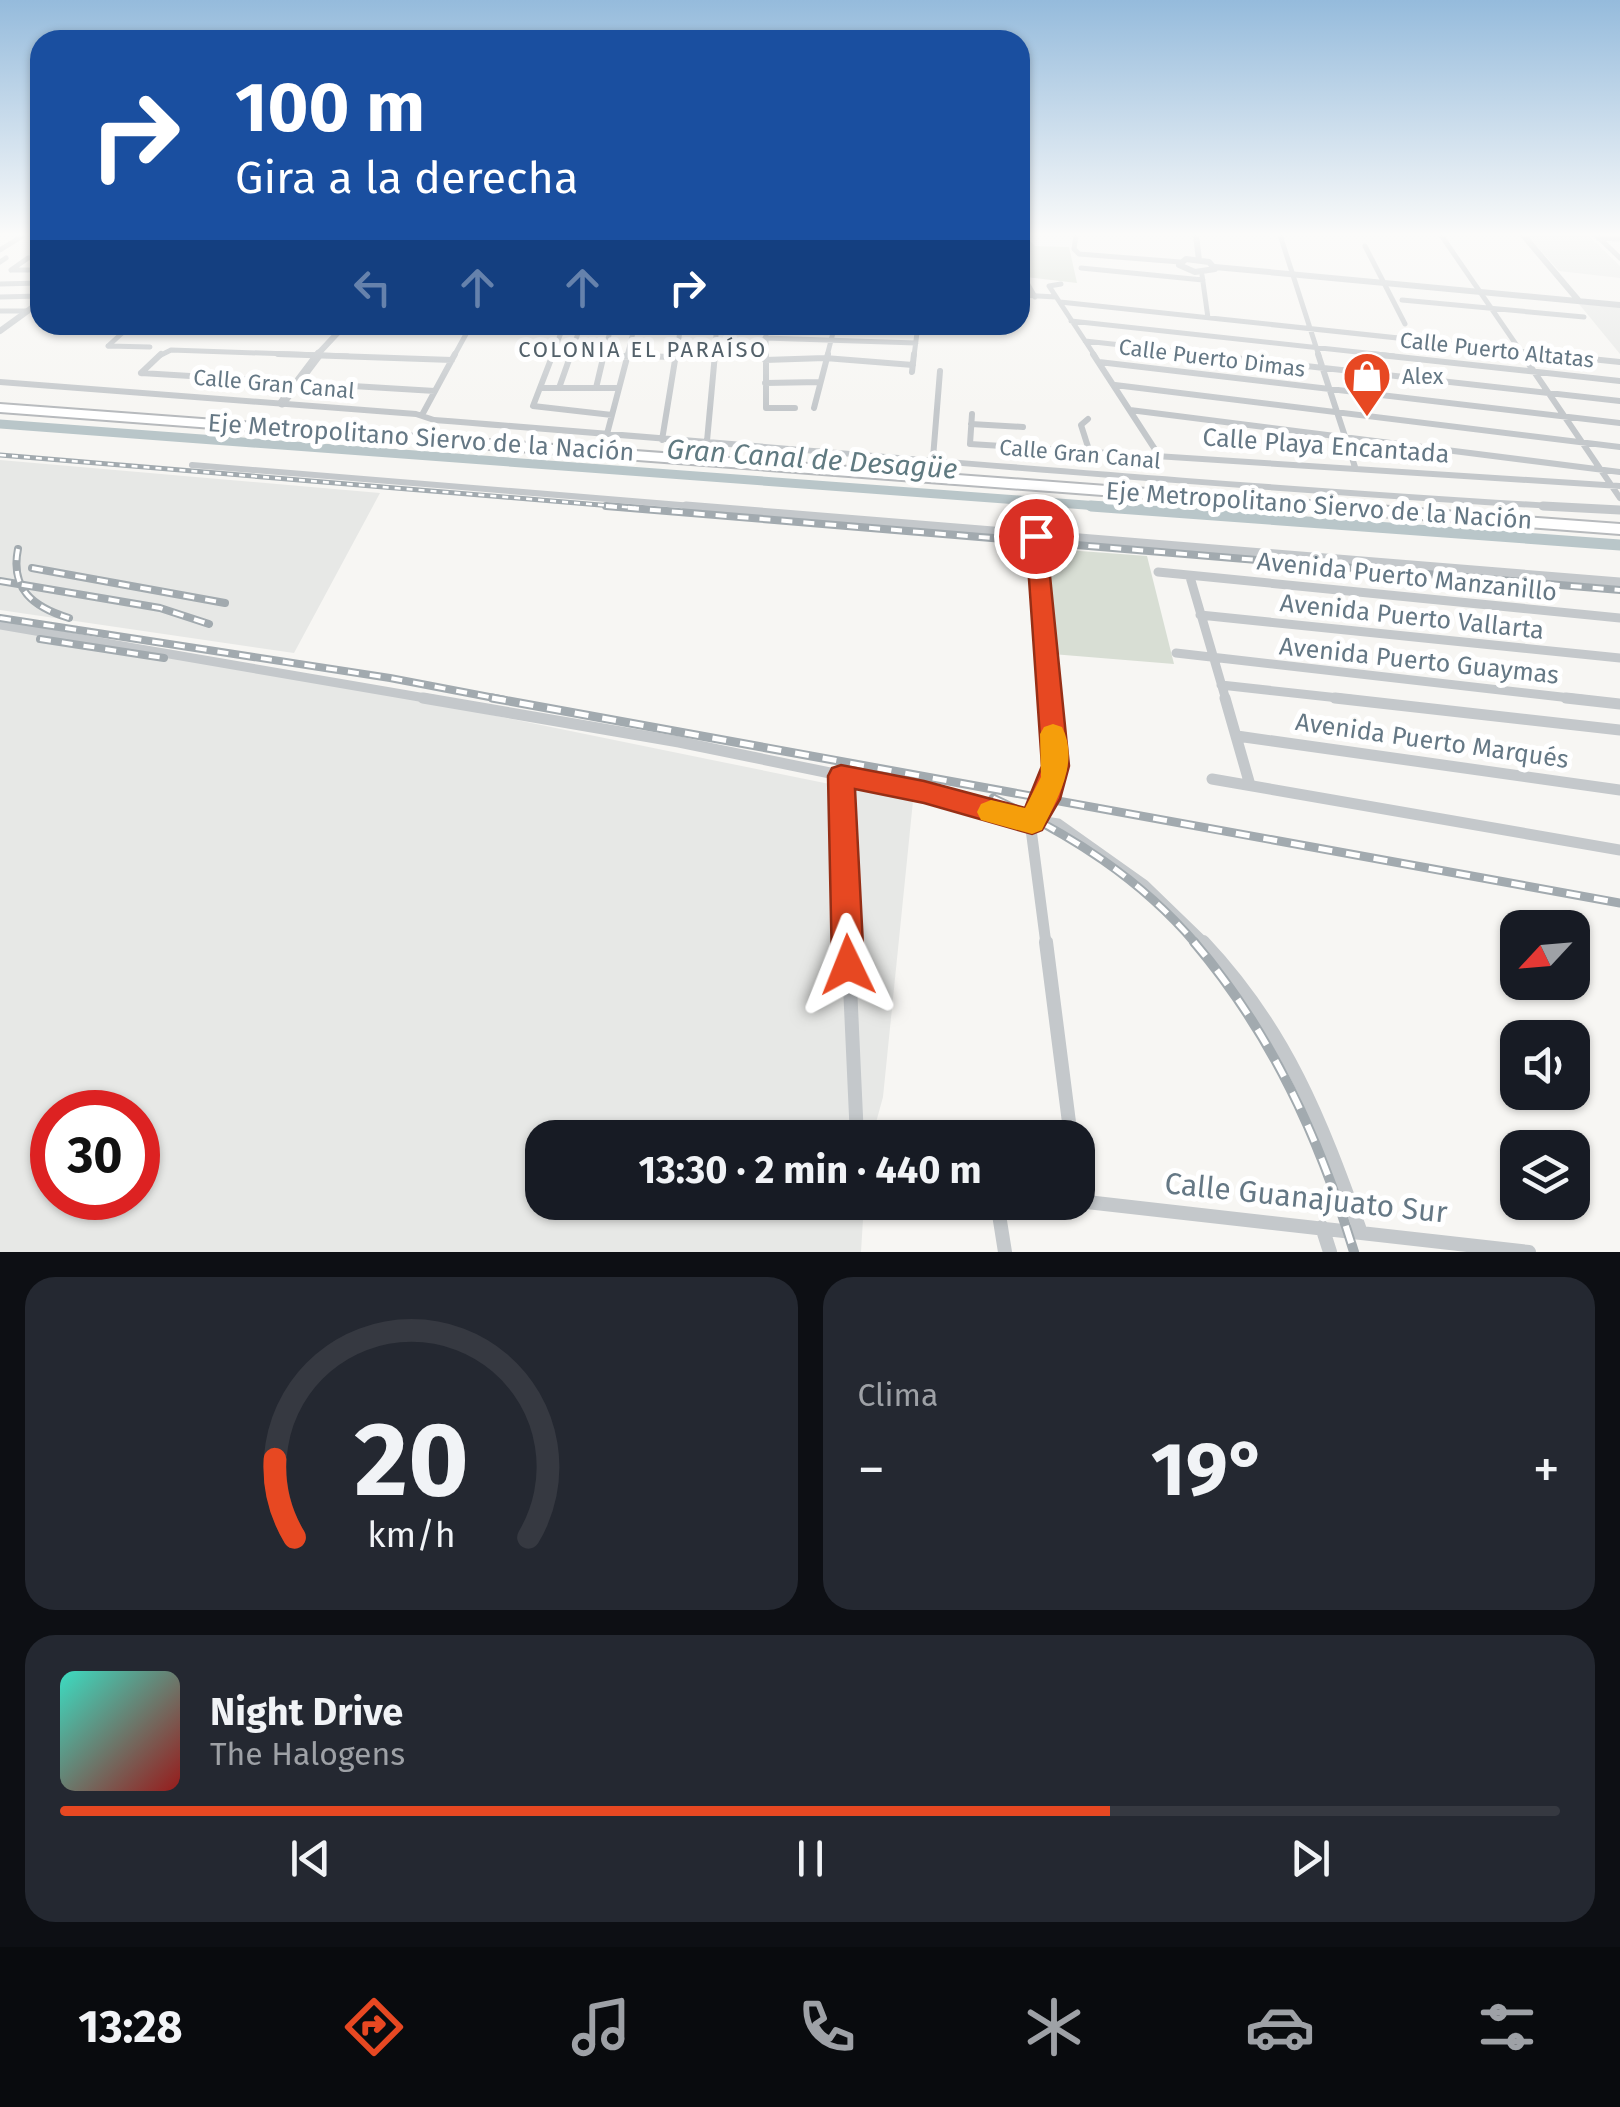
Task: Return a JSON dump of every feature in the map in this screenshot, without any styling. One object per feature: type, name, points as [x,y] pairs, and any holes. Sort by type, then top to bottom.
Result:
[{"type":"highway","name":"Eje Metropolitano Siervo de la Nación","points":[[0,405],[1620,526]]},
{"type":"street","points":[[1032,293],[1035,297]]},
{"type":"street","points":[[1054,293],[1158,454]]},
{"type":"street","points":[[1204,293],[1208,318]]},
{"type":"street","points":[[1299,293],[1355,468]]},
{"type":"street","points":[[1390,293],[1405,324]]},
{"type":"street","points":[[1481,293],[1620,498]]},
{"type":"street","points":[[1496,293],[1620,305]]},
{"type":"street","points":[[1572,293],[1579,301]]},
{"type":"street","points":[[1030,296],[1620,362]]},
{"type":"street","points":[[0,297],[30,298]]},
{"type":"street","points":[[1402,300],[1584,318]]},
{"type":"street","points":[[0,311],[28,310]]},
{"type":"street","points":[[2,328],[28,310]]},
{"type":"street","name":"Calle Puerto Altatas","points":[[1071,320],[1620,381]]},
{"type":"street","points":[[120,335],[108,346],[150,347]]},
{"type":"street","points":[[282,402],[332,335]]},
{"type":"street","points":[[422,414],[465,335]]},
{"type":"street","points":[[560,335],[533,406],[612,415]]},
{"type":"street","points":[[560,388],[578,335]]},
{"type":"street","points":[[596,388],[609,335]]},
{"type":"street","points":[[607,434],[632,335]]},
{"type":"street","points":[[662,440],[680,335]]},
{"type":"street","points":[[707,441],[716,335]]},
{"type":"street","points":[[814,408],[832,335]]},
{"type":"street","points":[[765,360],[826,358],[913,368],[917,335]]},
{"type":"street","points":[[795,408],[766,408],[766,338],[916,343]]},
{"type":"street","points":[[1085,341],[1620,401]]},
{"type":"street","points":[[435,392],[142,372],[166,350],[452,360]]},
{"type":"street","points":[[570,356],[676,357]]},
{"type":"street","name":"Calle Puerto Dimas","points":[[1098,362],[1620,423]]},
{"type":"street","points":[[933,458],[940,372]]},
{"type":"street","name":"Calle Gran Canal","points":[[0,382],[282,402],[422,414],[434,420],[933,458],[1368,498],[1620,510]]},
{"type":"street","points":[[765,383],[820,382]]},
{"type":"street","points":[[1114,385],[1620,447]]},
{"type":"street","points":[[540,388],[620,388]]},
{"type":"street","points":[[1130,410],[1620,472]]},
{"type":"street","points":[[972,414],[971,424],[1023,428]]},
{"type":"street","points":[[1088,419],[1081,425],[1089,450]]},
{"type":"street","name":"Calle Playa Encantada","points":[[971,424],[970,444],[1615,486]]},
{"type":"street","points":[[192,466],[1620,582]]},
{"type":"street","points":[[1036,536],[1056,766],[1046,799],[1032,822],[1070,1120]]},
{"type":"street","name":"Avenida Puerto Manzanillo","points":[[1158,572],[1620,618]]},
{"type":"street","points":[[1190,576],[1250,786]]},
{"type":"street","name":"Avenida Puerto Vallarta","points":[[1200,616],[1620,658]]},
{"type":"street","points":[[0,625],[679,742],[735,758],[924,792],[1032,822],[1051,821],[1066,827],[1114,860],[1172,910],[1228,972],[1300,1079],[1319,1116],[1360,1230]]},
{"type":"street","name":"Avenida Puerto Guaymas","points":[[1176,654],[1620,704]]},
{"type":"street","name":"Avenida Puerto Guaymas","points":[[1221,685],[1620,730]]},
{"type":"street","name":"Avenida Puerto Marqués","points":[[1237,736],[1620,790]]},
{"type":"street","points":[[841,776],[856,1120]]},
{"type":"street","points":[[1212,778],[1620,850]]},
{"type":"street","name":"Calle Guanajuato Sur","points":[[1095,1203],[1529,1252]]},
{"type":"street","points":[[1001,1220],[1005,1252]]},
{"type":"street","points":[[1322,1227],[1330,1252]]},
{"type":"shaded area","points":[[1579,304],[1620,307],[1620,354]]},
{"type":"shaded area","points":[[0,460],[380,493],[294,653],[0,610]]},
{"type":"shaded area","points":[[1040,548],[1147,556],[1174,664],[1052,654]]},
{"type":"shaded area","points":[[0,627],[173,650],[913,801],[883,1097],[877,1120],[525,1120],[525,1220],[863,1220],[861,1252],[0,1252]]},
{"type":"waterway","name":"Gran Canal de Desagüe","points":[[0,424],[1125,508]]},
{"type":"waterway","name":"Gran Canal de Desagüe","points":[[1091,506],[1620,545]]},
{"type":"railway","points":[[0,455],[636,508]]},
{"type":"railway","points":[[606,506],[1620,590]]},
{"type":"railway","points":[[18,549],[16,563],[21,584]]},
{"type":"railway","points":[[32,568],[225,603]]},
{"type":"railway","points":[[0,581],[21,584]]},
{"type":"railway","points":[[21,584],[160,608],[209,624]]},
{"type":"railway","points":[[21,584],[35,602],[69,618]]},
{"type":"railway","points":[[0,618],[390,678],[505,700]]},
{"type":"railway","points":[[40,639],[164,658]]},
{"type":"railway","points":[[492,698],[1620,903]]},
{"type":"railway","points":[[993,798],[1103,860],[1152,899],[1196,944]]},
{"type":"railway","points":[[1194,942],[1247,1013],[1290,1088],[1325,1168],[1354,1252]]},
{"type":"slow traffic","points":[[991,812],[1032,822],[1054,777],[1053,734]]},
{"type":"place","name":"Alex","points":[[1367,418]]},
{"type":"district","name":"COLONIA EL PARAÍSO","points":[[643,349]]},
{"type":"route","points":[[848,965],[841,776],[924,792],[1032,822],[1046,799],[1056,766],[1036,536]]}]
